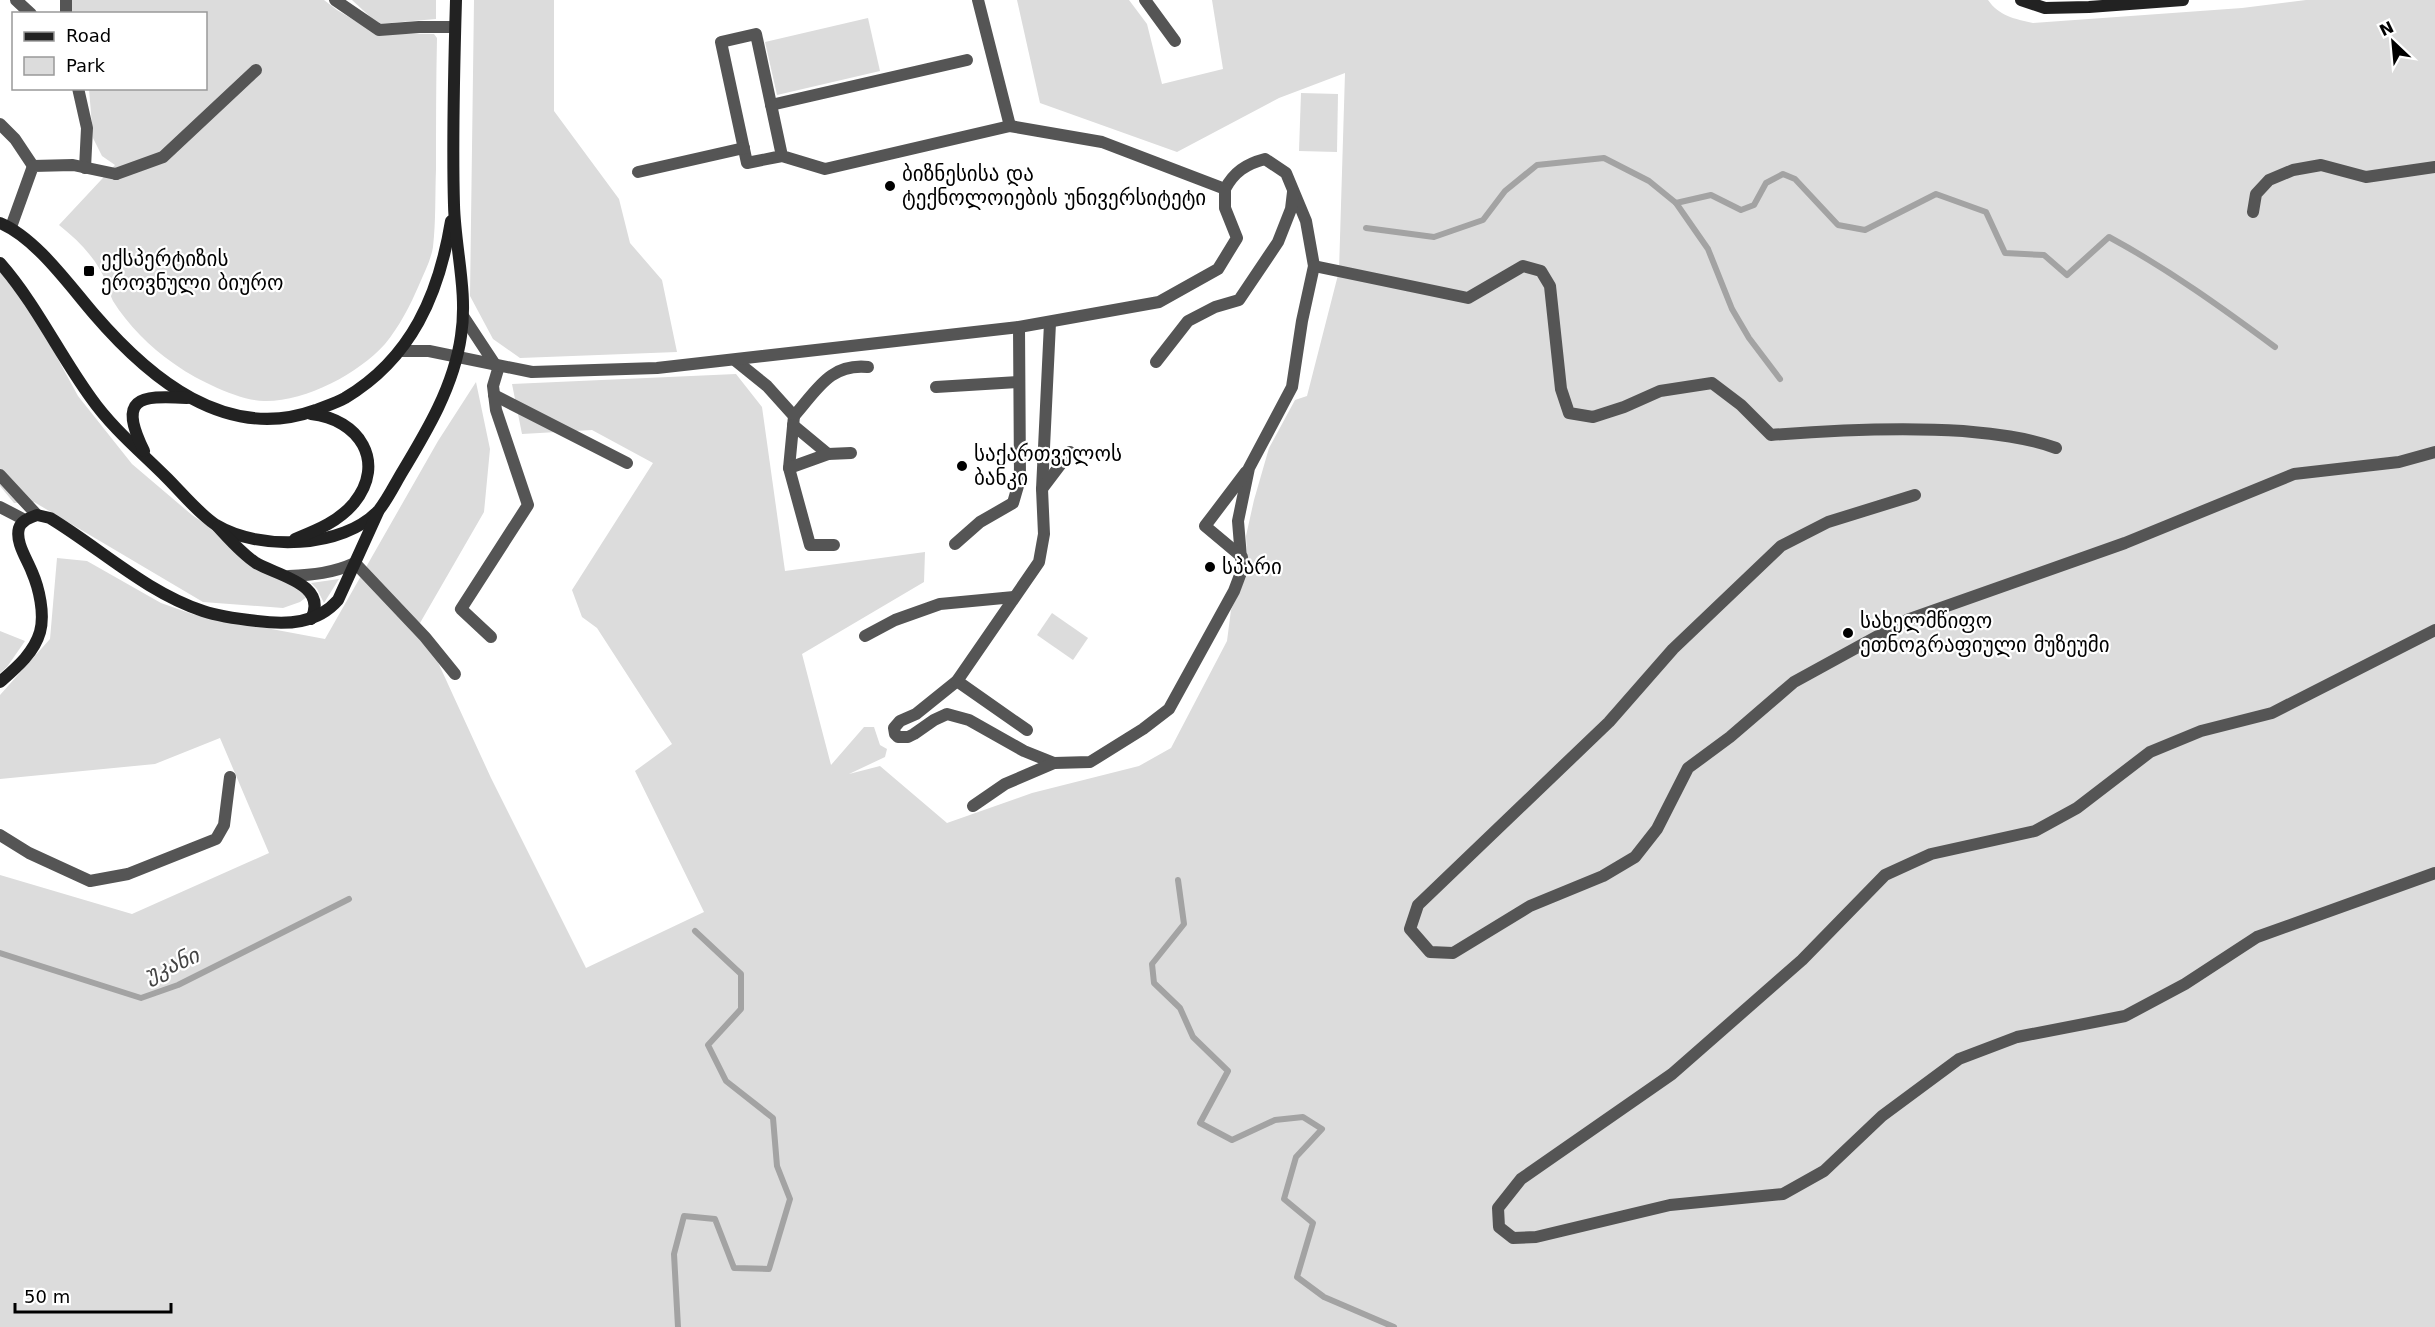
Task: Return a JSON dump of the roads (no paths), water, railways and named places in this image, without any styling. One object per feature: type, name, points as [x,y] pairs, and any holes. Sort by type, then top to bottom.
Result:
[{"type":"main road","points":[[0,682],[34,646],[41,629],[41,608],[33,575],[18,540],[20,528],[25,520],[37,514],[62,526],[171,597],[203,611],[225,617],[276,624],[311,618],[330,609],[338,600],[378,510],[424,436],[449,382],[457,358],[463,316],[454,208],[456,0]]},
{"type":"main road","points":[[2021,0],[2045,8],[2100,7],[2183,0]]},
{"type":"main road","points":[[5,225],[57,271],[116,340],[188,398],[226,414],[246,418],[284,418],[307,413],[340,401],[358,390],[401,351],[419,323],[440,277],[454,208]]},
{"type":"main road","points":[[0,263],[30,302],[91,399],[114,427],[216,524],[237,548],[258,564],[289,576],[305,587],[314,600],[316,610],[311,618]]},
{"type":"main road","points":[[147,458],[132,422],[132,412],[137,404],[153,396],[188,398]]},
{"type":"main road","points":[[286,543],[326,526],[340,517],[355,502],[365,484],[368,470],[364,447],[351,429],[340,420],[326,415],[307,413]]},
{"type":"main road","points":[[216,524],[243,536],[286,543],[311,541],[330,537],[361,524],[378,510]]},
{"type":"street","points":[[16,0],[29,12]]},
{"type":"street","points":[[335,0],[379,30],[455,27]]},
{"type":"street","points":[[978,0],[1010,126]]},
{"type":"street","points":[[1145,0],[1175,41]]},
{"type":"street","points":[[782,156],[756,34],[720,42],[747,163],[782,156],[825,169],[1010,126],[1102,142],[1225,189]]},
{"type":"street","points":[[771,105],[968,60]]},
{"type":"street","points":[[33,166],[73,165],[116,174],[163,157],[256,70]]},
{"type":"street","points":[[78,90],[87,128],[85,168]]},
{"type":"street","points":[[0,124],[15,139],[33,166]]},
{"type":"street","points":[[638,172],[744,148]]},
{"type":"street","points":[[401,351],[429,351],[532,372],[657,368],[736,361],[1050,323],[1159,302],[1218,269],[1237,238],[1225,208],[1225,189],[1233,174],[1253,162],[1265,159],[1286,173],[1306,221],[1314,266],[1302,321],[1292,387],[1249,468],[1205,526],[1242,556]]},
{"type":"street","points":[[2253,212],[2256,194],[2269,180],[2293,170],[2321,165],[2366,177],[2435,167]]},
{"type":"street","points":[[5,225],[33,166]]},
{"type":"street","points":[[1156,362],[1188,321],[1215,307],[1239,300],[1278,242],[1291,209],[1293,190]]},
{"type":"street","points":[[1314,266],[1468,298],[1523,266],[1541,271],[1550,286],[1561,389],[1569,413],[1593,417],[1624,407],[1660,391],[1712,383],[1741,405],[1771,435],[1855,429],[1930,429],[2021,437],[2056,448]]},
{"type":"street","points":[[463,316],[498,366],[493,386],[496,410],[528,505],[461,609],[491,637]]},
{"type":"street","points":[[1050,323],[1041,489],[1044,534],[1039,562],[957,681],[916,714],[900,721],[894,728],[898,737],[908,737],[947,714],[959,716],[1024,751],[1054,763]]},
{"type":"street","points":[[954,544],[980,522],[1013,503],[1020,480],[1019,327]]},
{"type":"street","points":[[736,361],[767,386],[794,421],[828,454]]},
{"type":"street","points":[[834,545],[810,545],[789,468],[794,421],[833,372],[856,366],[868,367]]},
{"type":"street","points":[[936,387],[1019,382]]},
{"type":"street","points":[[494,395],[627,463]]},
{"type":"street","points":[[1041,489],[1070,452]]},
{"type":"street","points":[[1916,495],[1828,522],[1780,546],[1673,649],[1609,722],[1418,905],[1410,929],[1430,952],[1454,953],[1530,906],[1604,876],[1635,857],[1656,829],[1688,768],[1730,737],[1794,682],[1907,620],[2125,543],[2294,474],[2399,462],[2435,452]]},
{"type":"street","points":[[789,468],[828,454],[851,453]]},
{"type":"street","points":[[973,806],[1005,784],[1054,763],[1090,762],[1143,729],[1169,709],[1234,591],[1242,570],[1238,521],[1249,468]]},
{"type":"street","points":[[0,475],[37,514]]},
{"type":"street","points":[[0,507],[25,520]]},
{"type":"street","points":[[289,576],[323,574],[355,563],[425,638],[455,674]]},
{"type":"street","points":[[866,636],[895,620],[940,604],[1014,597]]},
{"type":"street","points":[[2435,630],[2272,713],[2201,731],[2150,752],[2078,808],[2035,831],[1931,854],[1885,875],[1802,960],[1672,1074],[1521,1179],[1498,1208],[1499,1227],[1513,1238],[1536,1237],[1670,1204],[1783,1194],[1824,1171],[1882,1116],[1959,1059],[2017,1037],[2125,1016],[2184,984],[2257,937],[2435,873]]},
{"type":"street","points":[[957,681],[1027,730]]},
{"type":"street","points":[[0,835],[29,853],[90,881],[128,874],[216,839],[224,825],[230,777]]},
{"type":"waterway","points":[[1366,228],[1434,237],[1483,220],[1505,191],[1537,165],[1604,158],[1649,181],[1676,203],[1711,195],[1741,210],[1754,205],[1766,183],[1783,174],[1795,179],[1838,225],[1865,230],[1936,194],[1986,212],[2005,253],[2044,255],[2067,275],[2109,237],[2194,289],[2275,347]]},
{"type":"waterway","points":[[1676,203],[1708,249],[1732,309],[1749,338],[1780,379]]},
{"type":"waterway","points":[[1178,880],[1184,924],[1152,964],[1154,983],[1180,1008],[1193,1037],[1228,1071],[1200,1123],[1232,1140],[1275,1120],[1303,1117],[1322,1129],[1296,1157],[1284,1199],[1313,1223],[1297,1277],[1324,1297],[1394,1327]]},
{"type":"waterway","name":"უკანი","points":[[0,953],[141,998],[178,985],[349,899]]},
{"type":"waterway","points":[[678,1327],[674,1254],[684,1216],[715,1219],[734,1268],[769,1269],[790,1199],[777,1166],[773,1118],[726,1081],[708,1045],[741,1009],[741,974],[695,931]]},
{"type":"place","name":"ბიზნესისა და ტექნოლოიების უნივერსიტეტი","points":[[890,186]]},
{"type":"place","name":"ექსპერტიზის ეროვნული ბიურო","points":[[89,271]]},
{"type":"place","name":"საქართველოს ბანკი","points":[[962,466]]},
{"type":"place","name":"სპარი","points":[[1210,567]]},
{"type":"place","name":"სახელმწიფო ეთნოგრაფიული მუზეუმი","points":[[1848,633]]}]
